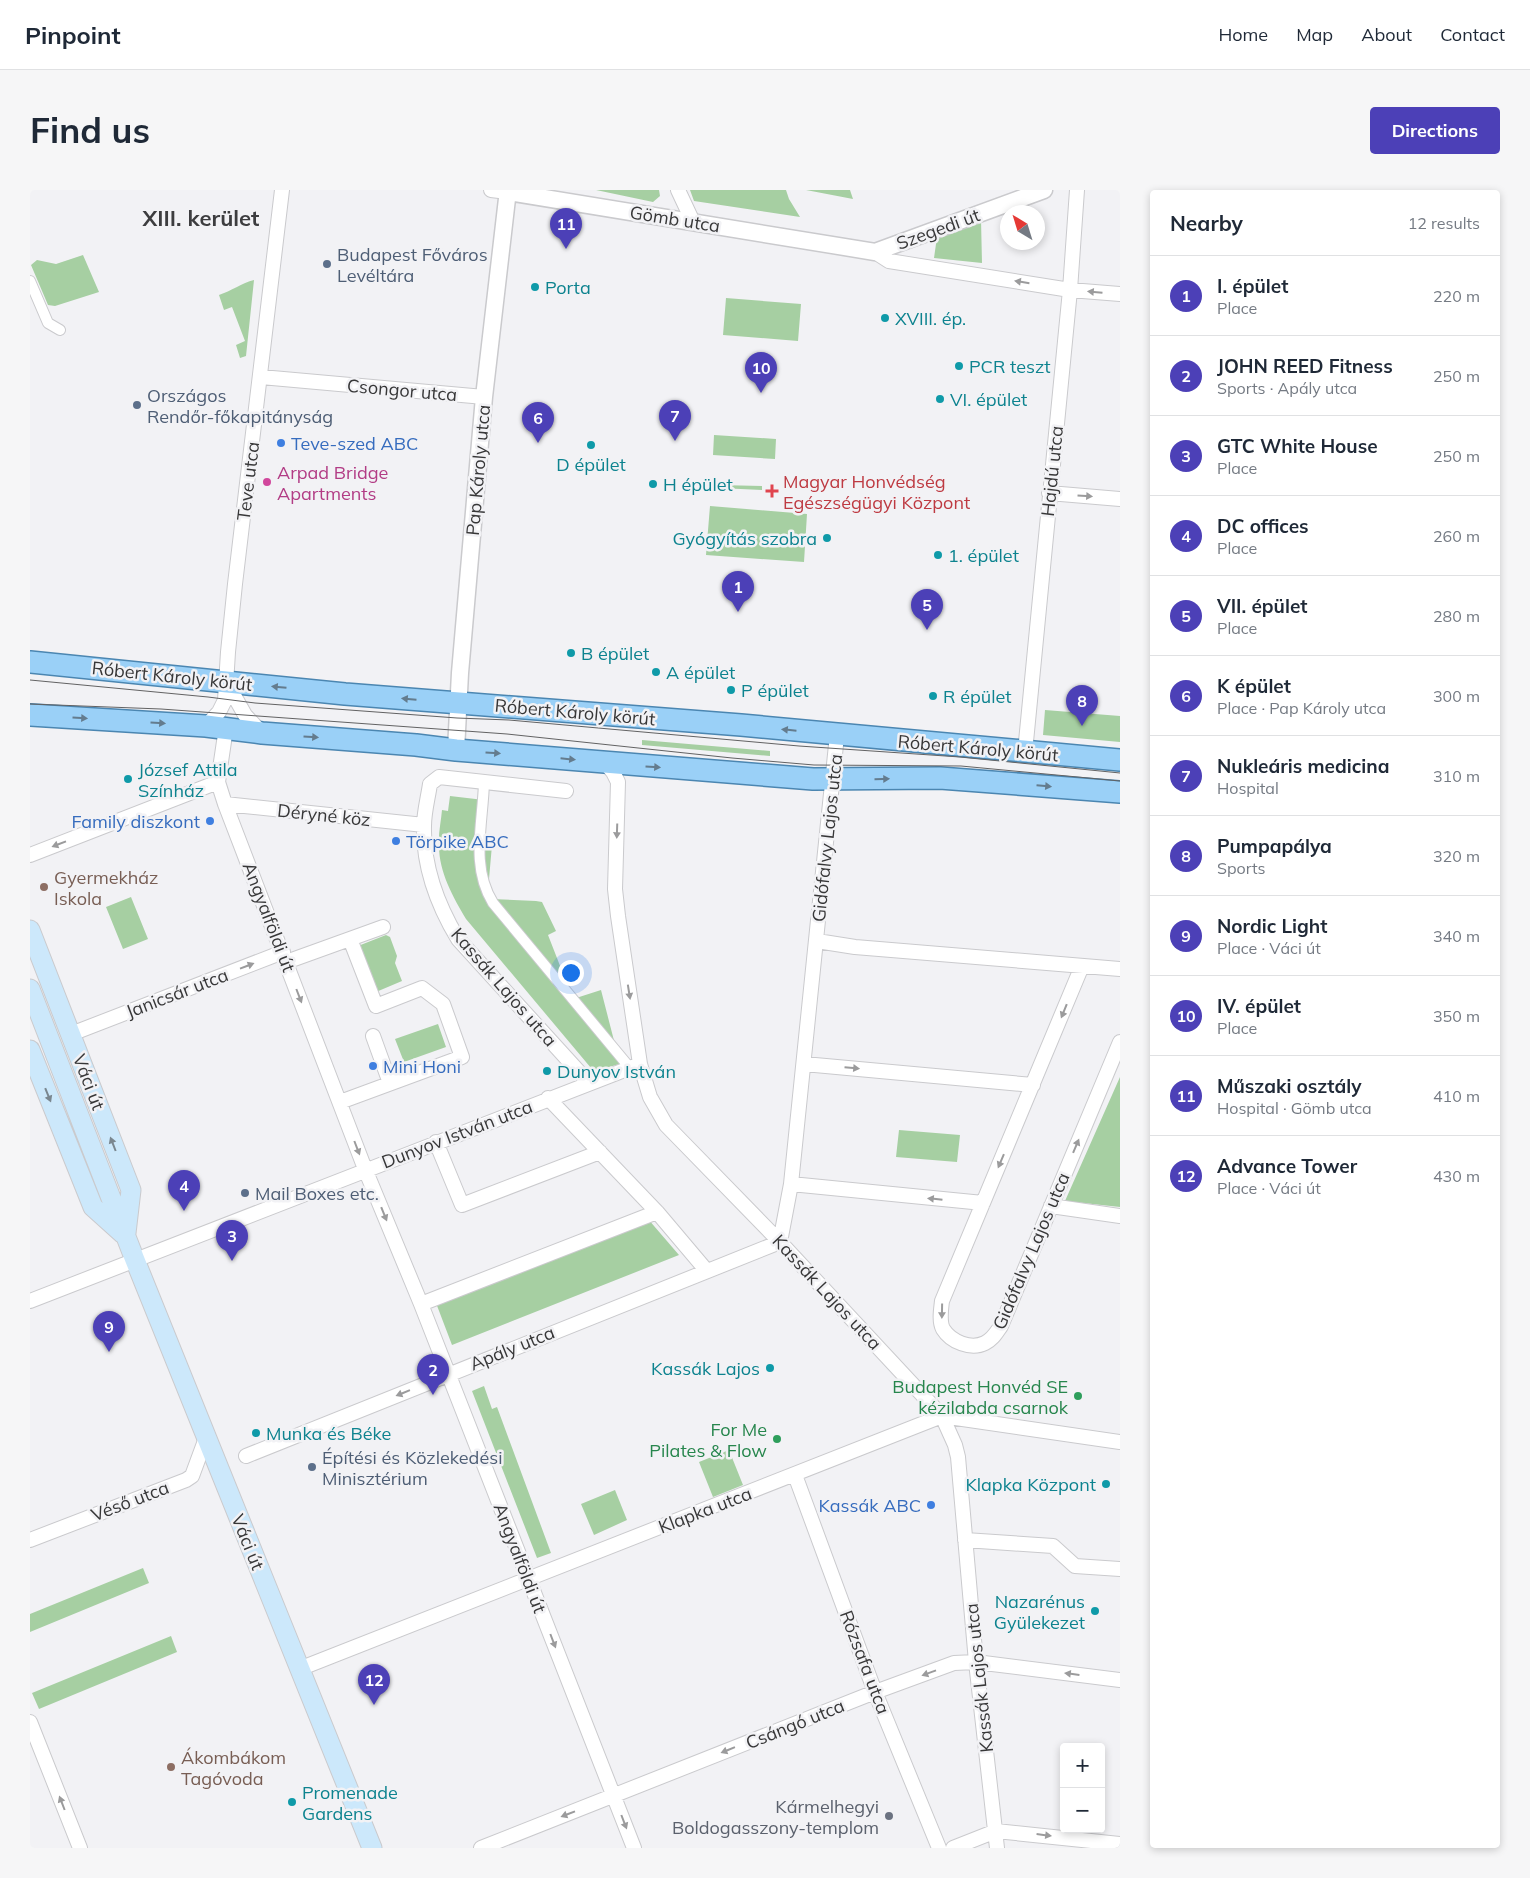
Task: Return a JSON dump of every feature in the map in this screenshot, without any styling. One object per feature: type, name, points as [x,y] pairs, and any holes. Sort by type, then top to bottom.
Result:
[{"type":"main road","name":"Róbert Károly körút","points":[[30,662],[458,703],[741,725],[1120,760]]},
{"type":"main road","name":"Róbert Károly körút","points":[[30,715],[216,727],[262,733],[605,763],[833,780],[940,778],[1120,792]]},
{"type":"main road","name":"Váci út","points":[[30,930],[131,1190],[126,1236]]},
{"type":"main road","name":"Váci út","points":[[30,989],[135,1260],[372,1848]]},
{"type":"main road","name":"Váci út","points":[[30,1050],[93,1207],[126,1236]]},
{"type":"street","name":"Teve utca","points":[[216,727],[219,712],[225,700],[234,594],[282,190]]},
{"type":"street","points":[[678,190],[693,222]]},
{"type":"street","name":"Szegedi út","points":[[859,249],[875,252],[1044,190]]},
{"type":"street","name":"Hajdú utca","points":[[1025,752],[1078,190]]},
{"type":"street","name":"Gömb utca","points":[[502,191],[859,249]]},
{"type":"street","name":"Pap Károly utca","points":[[456,750],[458,703],[502,191]]},
{"type":"street","points":[[875,252],[889,261],[1070,290],[1120,294]]},
{"type":"street","points":[[30,281],[48,323],[60,330]]},
{"type":"street","name":"Csongor utca","points":[[261,378],[484,398]]},
{"type":"street","points":[[1049,493],[1120,499]]},
{"type":"street","points":[[226,682],[245,715],[262,733]]},
{"type":"street","name":"Angyalföldi út","points":[[216,727],[218,782],[225,804],[365,1169],[421,1304],[634,1848]]},
{"type":"street","name":"Gidófalvy Lajos utca","points":[[780,1242],[791,1184],[837,735]]},
{"type":"street","name":"Kassák Lajos utca","points":[[605,763],[613,772],[618,782],[615,889],[635,1066],[650,1097],[666,1125],[780,1242],[942,1416],[955,1445],[958,1457],[976,1662],[997,1848]]},
{"type":"street","name":"Kassák Lajos utca","points":[[566,791],[439,777],[430,784],[424,826],[430,877],[444,917],[458,939],[589,1083]]},
{"type":"street","points":[[30,855],[218,782]]},
{"type":"street","points":[[484,782],[478,857],[482,880],[487,893],[493,903],[635,1066]]},
{"type":"street","name":"Déryné köz","points":[[225,804],[424,826]]},
{"type":"street","name":"Janicsár utca","points":[[71,1034],[284,957],[350,939],[383,927]]},
{"type":"street","points":[[340,1102],[462,1057],[443,1004],[422,988],[376,1006],[350,939]]},
{"type":"street","name":"Gidófalvy Lajos utca","points":[[817,941],[855,947],[1120,969]]},
{"type":"street","name":"Gidófalvy Lajos utca","points":[[1082,966],[942,1302],[942,1328],[959,1343],[972,1346],[984,1344],[994,1337],[1001,1326],[1120,1042]]},
{"type":"street","points":[[373,1036],[390,1083]]},
{"type":"street","points":[[804,1064],[1033,1085]]},
{"type":"street","name":"Dunyov István utca","points":[[30,1301],[365,1169],[635,1066]]},
{"type":"street","points":[[548,1098],[657,1212],[706,1270]]},
{"type":"street","points":[[436,1142],[462,1205],[600,1152]]},
{"type":"street","points":[[791,1184],[983,1203]]},
{"type":"street","points":[[1051,1206],[1120,1216]]},
{"type":"street","points":[[421,1304],[657,1212]]},
{"type":"street","name":"Apály utca","points":[[246,1456],[706,1270],[780,1242]]},
{"type":"street","points":[[942,1416],[1120,1442]]},
{"type":"street","name":"Klapka utca","points":[[299,1669],[942,1416]]},
{"type":"street","name":"Véső utca","points":[[30,1540],[192,1476],[206,1438]]},
{"type":"street","name":"Rózsafa utca","points":[[794,1475],[875,1692],[939,1848]]},
{"type":"street","points":[[965,1540],[1053,1546],[1075,1566],[1120,1569]]},
{"type":"street","name":"Csángó utca","points":[[481,1848],[875,1692],[954,1664],[976,1662],[1120,1680]]},
{"type":"street","points":[[30,1722],[80,1848]]},
{"type":"street","points":[[953,1848],[996,1831],[1120,1844]]},
{"type":"green space","points":[[596,190],[659,190],[660,196],[653,202]]},
{"type":"green space","points":[[690,190],[786,190],[800,217],[694,201]]},
{"type":"green space","points":[[806,190],[850,190],[853,199]]},
{"type":"green space","points":[[981,219],[982,263],[934,258],[937,237]]},
{"type":"green space","points":[[83,255],[99,292],[55,306],[48,305],[31,265],[37,260],[56,264]]},
{"type":"green space","points":[[254,280],[246,356],[240,358],[236,345],[245,341],[232,307],[224,310],[219,295]]},
{"type":"green space","points":[[726,298],[801,304],[798,341],[723,335]]},
{"type":"green space","points":[[714,435],[776,439],[775,459],[713,455]]},
{"type":"green space","points":[[719,485],[762,486],[762,490],[719,488]]},
{"type":"green space","points":[[710,506],[807,514],[804,562],[706,555]]},
{"type":"green space","points":[[1045,710],[1120,716],[1120,742],[1043,735]]},
{"type":"green space","points":[[642,740],[770,751],[770,756],[642,745]]},
{"type":"green space","points":[[450,796],[484,800],[480,843],[492,845],[489,879],[484,881],[491,899],[542,902],[556,931],[548,935],[573,999],[601,990],[620,1064],[598,1070],[591,1068],[466,919],[456,902],[441,865],[439,837],[442,810],[448,811]]},
{"type":"green space","points":[[131,897],[148,939],[123,949],[106,907]]},
{"type":"green space","points":[[386,935],[390,937],[397,956],[395,963],[402,981],[376,992],[358,946]]},
{"type":"green space","points":[[438,1024],[446,1047],[404,1062],[395,1039]]},
{"type":"green space","points":[[1120,1077],[1120,1207],[1065,1201]]},
{"type":"green space","points":[[899,1130],[960,1135],[957,1162],[896,1157]]},
{"type":"green space","points":[[648,1219],[679,1255],[452,1345],[436,1303]]},
{"type":"green space","points":[[484,1386],[492,1409],[497,1407],[551,1553],[537,1558],[472,1391]]},
{"type":"green space","points":[[729,1450],[743,1485],[713,1497],[699,1462]]},
{"type":"green space","points":[[615,1490],[627,1520],[594,1535],[581,1504]]},
{"type":"green space","points":[[143,1568],[149,1583],[30,1632],[30,1614]]},
{"type":"green space","points":[[171,1636],[177,1652],[39,1709],[32,1693]]},
{"type":"tram line","points":[[30,680],[255,703],[509,720],[799,746],[960,757],[1120,773]]},
{"type":"tram line","points":[[30,704],[161,709],[507,734],[814,765],[961,766],[1120,781]]},
{"type":"place","name":"Műszaki osztály","points":[[566,249]]},
{"type":"place","name":"Budapest Főváros Levéltára","points":[[327,264]]},
{"type":"place","name":"Porta","points":[[535,287]]},
{"type":"place","name":"XVIII. ép.","points":[[885,318]]},
{"type":"place","name":"PCR teszt","points":[[959,366]]},
{"type":"place","name":"IV. épület","points":[[761,393]]},
{"type":"place","name":"VI. épület","points":[[940,399]]},
{"type":"place","name":"Országos Rendőr-főkapitányság","points":[[137,405]]},
{"type":"place","name":"Nukleáris medicina","points":[[675,441]]},
{"type":"place","name":"Teve-szed ABC","points":[[281,443]]},
{"type":"place","name":"K épület","points":[[538,443]]},
{"type":"place","name":"D épület","points":[[591,445]]},
{"type":"place","name":"Arpad Bridge Apartments","points":[[267,482]]},
{"type":"place","name":"H épület","points":[[653,484]]},
{"type":"place","name":"Magyar Honvédség Egészségügyi Központ","points":[[772,491]]},
{"type":"place","name":"Gyógyítás szobra","points":[[827,538]]},
{"type":"place","name":"1. épület","points":[[938,555]]},
{"type":"place","name":"I. épület","points":[[738,612]]},
{"type":"place","name":"VII. épület","points":[[927,630]]},
{"type":"place","name":"B épület","points":[[571,653]]},
{"type":"place","name":"A épület","points":[[656,672]]},
{"type":"place","name":"P épület","points":[[731,690]]},
{"type":"place","name":"R épület","points":[[933,696]]},
{"type":"place","name":"Pumpapálya","points":[[1082,726]]},
{"type":"place","name":"József Attila Színház","points":[[128,779]]},
{"type":"place","name":"Family diszkont","points":[[210,821]]},
{"type":"place","name":"Törpike ABC","points":[[396,841]]},
{"type":"place","name":"Gyermekház Iskola","points":[[44,887]]},
{"type":"place","name":"Mini Honi","points":[[373,1066]]},
{"type":"place","name":"Dunyov István","points":[[547,1071]]},
{"type":"place","name":"Mail Boxes etc.","points":[[245,1193]]},
{"type":"place","name":"DC offices","points":[[184,1211]]},
{"type":"place","name":"GTC White House","points":[[232,1261]]},
{"type":"place","name":"Nordic Light","points":[[109,1352]]},
{"type":"place","name":"Kassák Lajos","points":[[770,1368]]},
{"type":"place","name":"JOHN REED Fitness","points":[[433,1395]]},
{"type":"place","name":"Budapest Honvéd SE kézilabda csarnok","points":[[1078,1396]]},
{"type":"place","name":"Munka és Béke","points":[[256,1433]]},
{"type":"place","name":"For Me Pilates & Flow","points":[[777,1439]]},
{"type":"place","name":"Építési és Közlekedési Minisztérium","points":[[312,1467]]},
{"type":"place","name":"Klapka Központ","points":[[1106,1484]]},
{"type":"place","name":"Kassák ABC","points":[[931,1505]]},
{"type":"place","name":"Nazarénus Gyülekezet","points":[[1095,1611]]},
{"type":"place","name":"Advance Tower","points":[[374,1705]]},
{"type":"place","name":"Ákombákom Tagóvoda","points":[[171,1767]]},
{"type":"place","name":"Promenade Gardens","points":[[292,1802]]},
{"type":"place","name":"Kármelhegyi Boldogasszony-templom","points":[[889,1816]]},
{"type":"district","name":"XIII. kerület","points":[[201,218]]}]
